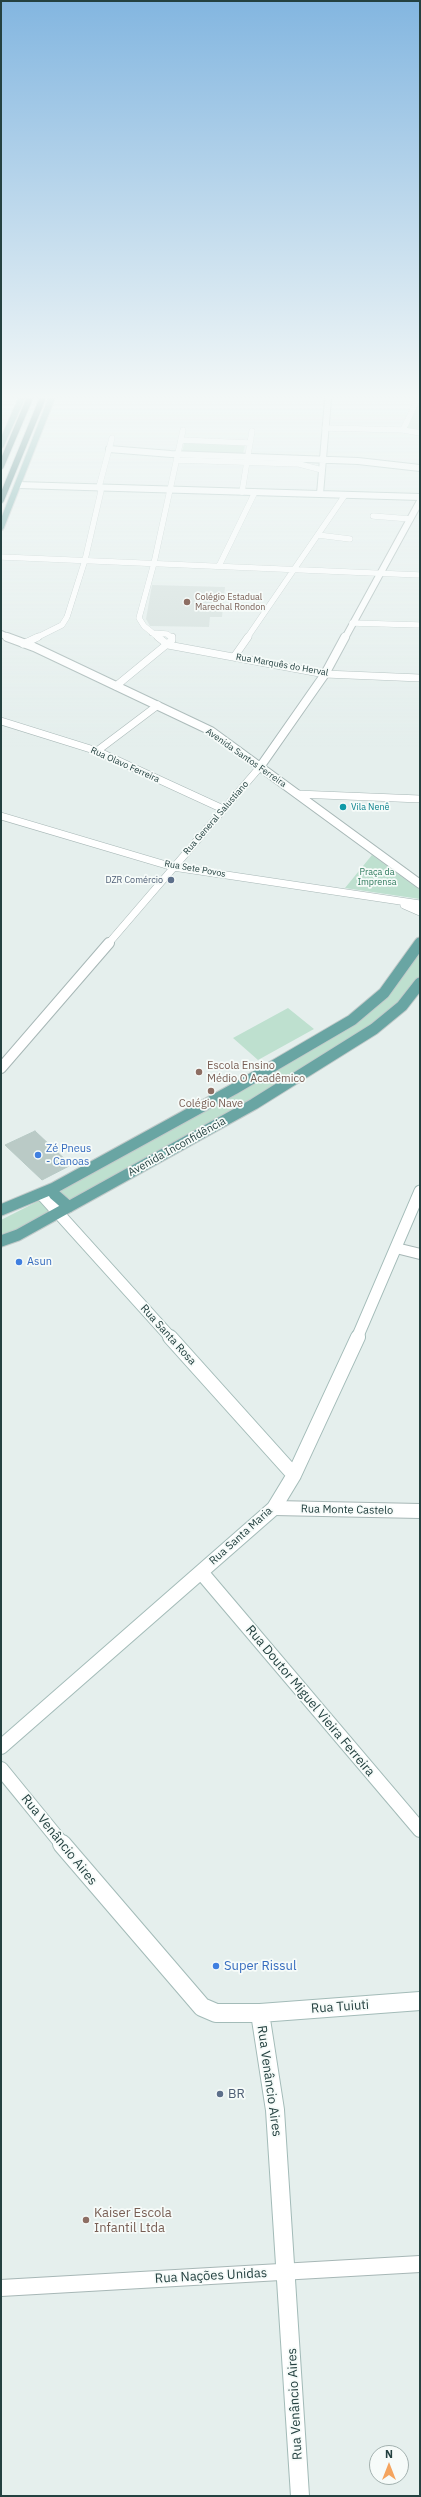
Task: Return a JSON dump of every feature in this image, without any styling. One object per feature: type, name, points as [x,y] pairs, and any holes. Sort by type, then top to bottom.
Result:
[{"type":"main road","points":[[1,527],[5,517]]},
{"type":"main road","name":"Rua General Salustiano","points":[[260,767],[325,674],[410,519]]},
{"type":"main road","name":"Avenida Santos Ferreira","points":[[1,627],[28,644]]},
{"type":"main road","name":"Avenida Santos Ferreira","points":[[1,634],[28,644],[158,705],[211,732],[420,884]]},
{"type":"main road","name":"Avenida Inconfidência","points":[[1,1210],[42,1195],[228,1093],[352,1020],[384,993],[420,943]]},
{"type":"main road","name":"Avenida Inconfidência","points":[[1,1242],[18,1235],[254,1104],[374,1028],[402,1006],[420,983]]},
{"type":"main road","points":[[54,1188],[54,1194],[64,1204],[69,1206]]},
{"type":"main road","name":"Rua Santa Maria","points":[[1,1747],[274,1508],[294,1475],[374,1302],[420,1191]]},
{"type":"main road","name":"Rua Santa Rosa","points":[[42,1195],[294,1475]]},
{"type":"main road","name":"Rua Monte Castelo","points":[[274,1508],[420,1511]]},
{"type":"main road","name":"Rua Doutor Miguel Vieira Ferreira","points":[[201,1572],[420,1830]]},
{"type":"main road","name":"Rua Venâncio Aires","points":[[1,1769],[108,1900],[202,2007],[216,2014],[260,2013],[275,2110],[287,2272],[300,2496]]},
{"type":"main road","name":"Rua Tuiuti","points":[[260,2013],[420,2001]]},
{"type":"street","points":[[28,644],[62,625],[67,617],[85,560],[95,517]]},
{"type":"street","points":[[116,686],[168,645],[172,636],[152,633],[138,618],[154,563],[165,517]]},
{"type":"street","points":[[219,566],[243,517]]},
{"type":"street","points":[[234,657],[330,517]]},
{"type":"street","points":[[379,517],[410,519]]},
{"type":"street","points":[[318,535],[350,539]]},
{"type":"street","points":[[1,557],[420,575]]},
{"type":"street","points":[[352,623],[420,626]]},
{"type":"street","name":"Rua Marquês do Herval","points":[[168,645],[325,674],[420,678]]},
{"type":"street","points":[[97,751],[158,705]]},
{"type":"street","name":"Rua Olavo Ferreira","points":[[1,721],[97,751],[223,809]]},
{"type":"street","name":"Rua General Salustiano","points":[[1,1068],[260,767]]},
{"type":"street","points":[[297,794],[420,799]]},
{"type":"street","name":"Rua Sete Povos","points":[[1,816],[173,867],[420,904]]},
{"type":"street","name":"Rua Sete Povos","points":[[394,900],[420,912]]},
{"type":"street","points":[[396,1248],[420,1254]]},
{"type":"street","name":"Rua Nações Unidas","points":[[1,2288],[420,2264]]},
{"type":"shaded area","name":"Colégio Estadual Marechal Rondon","points":[[152,585],[225,587],[222,617],[210,617],[209,627],[150,626],[146,619]]},
{"type":"green space","name":"Praça da Imprensa","points":[[372,855],[420,890],[420,899],[345,888]]},
{"type":"green space","points":[[420,950],[420,977],[400,1003],[371,1027],[252,1100],[16,1232],[1,1238],[1,1220],[66,1187],[354,1024]]},
{"type":"green space","points":[[288,1008],[314,1029],[258,1060],[233,1038]]},
{"type":"building","name":"Zé Pneus - Canoas","points":[[35,1131],[71,1165],[42,1180],[5,1145]]},
{"type":"place","name":"Colégio Estadual Marechal Rondon","points":[[187,602]]},
{"type":"place","name":"Vila Nenê","points":[[343,807]]},
{"type":"place","name":"DZR Comércio","points":[[171,880]]},
{"type":"place","name":"Escola Ensino Médio O Acadêmico","points":[[199,1072]]},
{"type":"place","name":"Colégio Nave","points":[[211,1091]]},
{"type":"place","name":"Zé Pneus - Canoas","points":[[38,1155]]},
{"type":"place","name":"Asun","points":[[19,1262]]},
{"type":"place","name":"Super Rissul","points":[[216,1966]]},
{"type":"place","name":"BR","points":[[220,2094]]},
{"type":"place","name":"Kaiser Escola Infantil Ltda","points":[[86,2220]]}]
